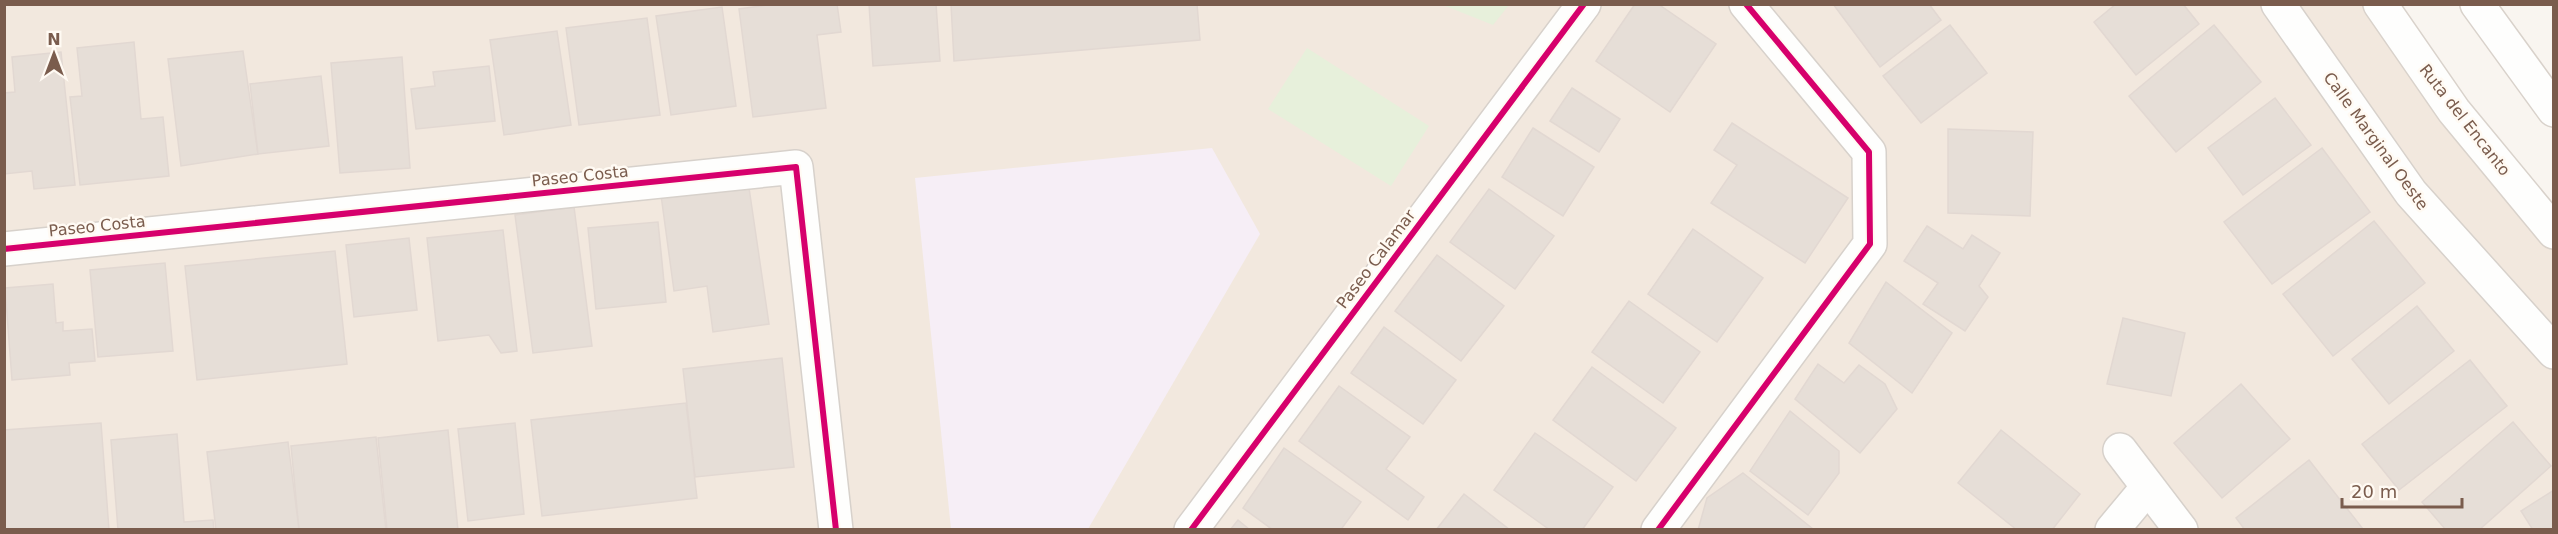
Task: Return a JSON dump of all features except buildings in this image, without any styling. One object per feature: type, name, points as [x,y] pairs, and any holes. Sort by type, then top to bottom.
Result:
[{"type":"street","name":"Paseo Calamar","points":[[1191,530],[1584,4]]},
{"type":"street","points":[[1658,530],[1870,244],[1869,152],[1746,4]]},
{"type":"street","name":"Calle Marginal Oeste","points":[[2278,4],[2411,193],[2553,352]]},
{"type":"street","name":"Ruta del Encanto","points":[[2380,4],[2454,111],[2553,232]]},
{"type":"street","points":[[2477,4],[2553,110]]},
{"type":"street","name":"Paseo Costa","points":[[4,249],[796,167],[836,530]]},
{"type":"street","points":[[2120,450],[2181,530]]},
{"type":"street","points":[[2112,530],[2147,488]]},
{"type":"shaded area","points":[[4,5],[2380,5],[2553,232],[2553,529],[5,529]]},
{"type":"shaded area","points":[[1212,148],[1260,234],[1088,529],[951,529],[915,178]]},
{"type":"green space","points":[[1509,4],[1493,25],[1443,5]]},
{"type":"green space","points":[[1307,48],[1429,126],[1391,186],[1268,109]]},
{"type":"cycle path","points":[[1191,530],[1584,4]]},
{"type":"cycle path","points":[[1658,530],[1870,244],[1869,152],[1746,4]]},
{"type":"cycle path","points":[[4,249],[796,167],[836,530]]}]
